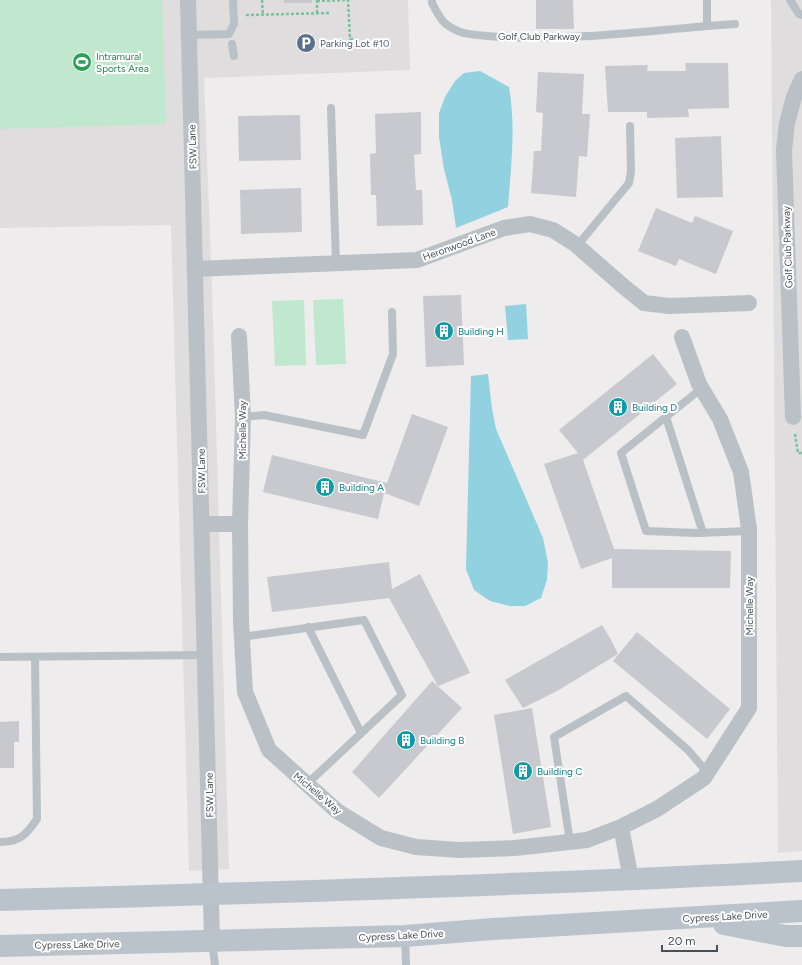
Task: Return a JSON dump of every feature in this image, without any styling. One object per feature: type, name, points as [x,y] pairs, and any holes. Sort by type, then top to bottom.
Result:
[{"type":"main road","points":[[0,900],[211,895],[802,871]]},
{"type":"main road","name":"Cypress Lake Drive","points":[[0,946],[405,936],[493,929],[802,911]]},
{"type":"main road","points":[[692,918],[786,936],[802,936]]},
{"type":"street","name":"FSW Lane","points":[[188,0],[212,941]]},
{"type":"street","name":"Golf Club Parkway","points":[[793,417],[784,150],[787,123],[794,97],[802,79]]},
{"type":"street","name":"Heronwood Lane","points":[[195,269],[416,260],[504,228],[530,224],[553,230],[577,246],[644,303],[669,306],[749,304]]},
{"type":"street","name":"Michelle Way","points":[[239,336],[243,417],[240,524],[242,637],[245,692],[269,750],[337,811],[381,838],[416,847],[460,850],[515,848],[587,840],[621,828],[656,809],[704,778],[749,708],[749,530],[741,472],[720,419],[702,388],[682,337]]},
{"type":"street","points":[[202,524],[240,524]]},
{"type":"street","points":[[621,828],[631,879]]},
{"type":"lane","points":[[189,35],[228,34],[234,24],[233,0]]},
{"type":"lane","name":"Golf Club Parkway","points":[[432,0],[432,3],[443,23],[459,32],[483,36],[522,38],[599,36],[735,24]]},
{"type":"lane","points":[[707,0],[707,26]]},
{"type":"lane","points":[[790,0],[799,14],[802,15]]},
{"type":"lane","points":[[232,44],[234,56]]},
{"type":"lane","points":[[331,108],[336,264]]},
{"type":"lane","points":[[577,246],[629,183],[631,172],[630,126]]},
{"type":"lane","points":[[243,417],[264,415],[363,435],[393,354],[392,312]]},
{"type":"lane","points":[[702,388],[621,453],[646,531],[703,533],[749,530]]},
{"type":"lane","points":[[666,417],[703,533]]},
{"type":"lane","points":[[242,637],[364,620],[402,695],[307,784]]},
{"type":"lane","points":[[308,627],[361,734]]},
{"type":"lane","points":[[0,657],[205,655]]},
{"type":"lane","points":[[0,842],[12,842],[28,832],[37,819],[35,657]]},
{"type":"lane","points":[[570,842],[554,737],[626,696],[688,750],[707,772]]},
{"type":"lane","points":[[405,936],[406,965]]},
{"type":"lane","points":[[212,941],[215,965]]},
{"type":"path","points":[[262,0],[263,15]]},
{"type":"path","points":[[317,14],[317,0],[348,0],[350,39],[359,39]]},
{"type":"path","points":[[233,15],[330,13]]},
{"type":"path","points":[[793,417],[798,453],[802,453]]},
{"type":"shaded area","points":[[0,0],[408,0],[410,70],[204,78],[212,287],[229,869],[189,871],[171,225],[0,228]]},
{"type":"shaded area","points":[[771,0],[802,0],[802,851],[778,853]]},
{"type":"green space","name":"Intramural Sports Area","points":[[0,0],[162,0],[166,124],[0,129]]},
{"type":"green space","points":[[343,299],[346,364],[316,365],[313,300]]},
{"type":"green space","points":[[304,300],[306,365],[275,366],[272,301]]},
{"type":"water","points":[[480,71],[509,87],[513,132],[508,207],[456,228],[452,200],[444,169],[439,137],[439,113],[445,97],[455,81],[464,73]]},
{"type":"water","points":[[526,304],[528,339],[508,340],[505,306]]},
{"type":"water","points":[[488,374],[496,429],[543,538],[548,563],[547,580],[541,598],[525,606],[510,606],[490,601],[474,590],[466,569],[471,376]]},
{"type":"building","points":[[284,0],[312,0],[312,3],[284,3]]},
{"type":"building","points":[[536,0],[573,0],[574,29],[536,29]]},
{"type":"building","points":[[685,63],[728,63],[729,108],[688,109],[689,117],[647,118],[647,112],[608,112],[605,66],[648,65],[647,71],[686,71]]},
{"type":"building","points":[[538,72],[584,74],[582,114],[590,114],[587,157],[579,156],[576,197],[531,193],[534,151],[541,151],[543,113],[536,112]]},
{"type":"building","points":[[421,112],[421,154],[414,155],[416,190],[422,190],[423,225],[377,226],[376,195],[371,195],[370,154],[376,153],[375,114]]},
{"type":"building","points":[[300,115],[301,160],[239,161],[238,116]]},
{"type":"building","points":[[721,136],[723,197],[677,198],[675,138]]},
{"type":"building","points":[[301,188],[302,232],[241,234],[240,190]]},
{"type":"building","points":[[656,208],[692,223],[695,216],[733,231],[716,274],[679,259],[676,266],[638,251]]},
{"type":"building","name":"Building H","points":[[461,295],[464,365],[426,367],[423,296]]},
{"type":"building","points":[[653,354],[677,384],[583,460],[614,549],[731,551],[730,588],[612,588],[612,558],[581,569],[544,464],[578,453],[559,430]]},
{"type":"building","points":[[412,414],[448,427],[419,506],[384,493],[378,519],[263,492],[272,455],[387,483]]},
{"type":"building","points":[[389,562],[392,589],[420,574],[470,673],[438,686],[389,598],[272,612],[267,577]]},
{"type":"building","points":[[602,625],[618,654],[557,691],[523,708],[505,680]]},
{"type":"building","points":[[637,632],[730,709],[707,739],[613,661]]},
{"type":"building","name":"Building B","points":[[432,681],[462,708],[379,798],[352,772]]},
{"type":"building","name":"Building C","points":[[532,708],[551,827],[513,834],[494,715]]},
{"type":"building","points":[[19,721],[19,742],[14,742],[14,768],[0,768],[0,722]]},
{"type":"place","name":"Parking Lot #10","points":[[306,43]]},
{"type":"place","name":"Intramural Sports Area","points":[[82,62]]},
{"type":"place","name":"Building H","points":[[444,331]]},
{"type":"place","name":"Building D","points":[[618,407]]},
{"type":"place","name":"Building A","points":[[325,487]]},
{"type":"place","name":"Building B","points":[[406,740]]},
{"type":"place","name":"Building C","points":[[523,771]]}]
